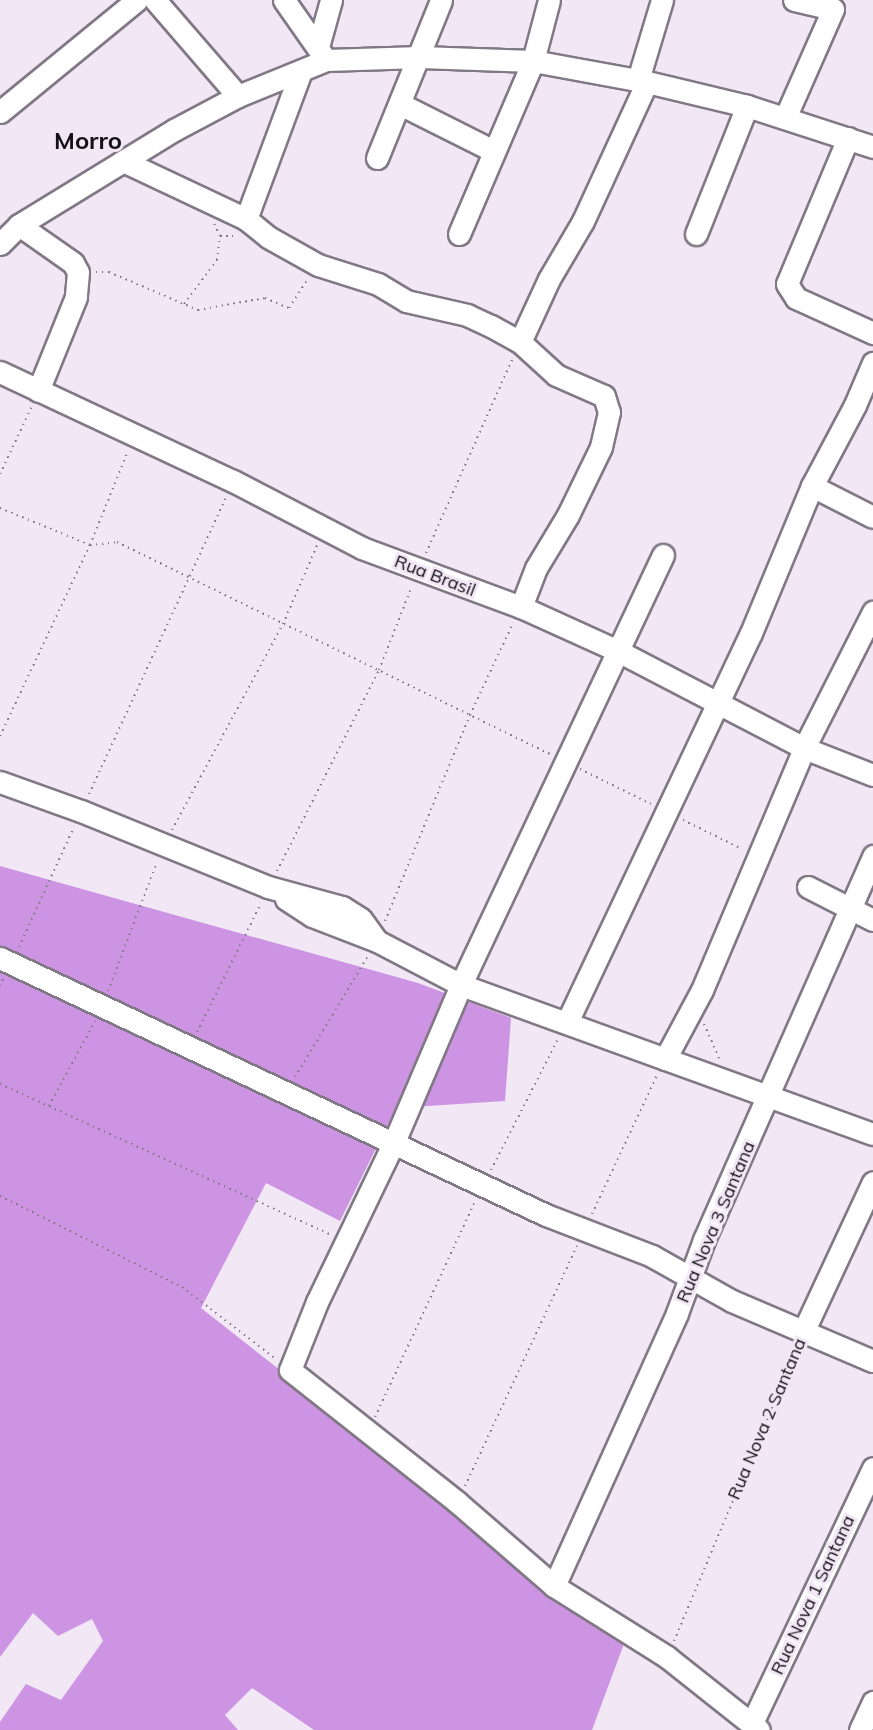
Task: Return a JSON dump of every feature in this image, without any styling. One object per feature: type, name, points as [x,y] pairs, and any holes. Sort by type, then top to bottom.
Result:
[{"type":"street","points":[[0,112],[136,0]]},
{"type":"street","points":[[155,0],[238,96]]},
{"type":"street","points":[[284,0],[322,53]]},
{"type":"street","points":[[0,244],[19,225],[123,161],[238,96],[301,71],[322,53],[331,0]]},
{"type":"street","points":[[377,158],[420,57],[441,0]]},
{"type":"street","points":[[459,234],[533,61],[549,0]]},
{"type":"street","points":[[520,342],[549,279],[588,212],[642,81],[662,0]]},
{"type":"street","points":[[785,118],[835,5],[794,0]]},
{"type":"street","points":[[322,53],[533,61],[642,81],[747,106],[873,147]]},
{"type":"street","points":[[246,219],[301,71]]},
{"type":"street","points":[[400,104],[494,151]]},
{"type":"street","points":[[696,234],[747,106]]},
{"type":"street","points":[[848,138],[787,284],[796,298],[873,333]]},
{"type":"street","points":[[123,161],[246,219],[268,237],[318,265],[378,284],[406,301],[467,315],[520,342],[556,375],[598,392],[609,406],[601,447],[568,515],[536,568],[521,607]]},
{"type":"street","points":[[19,225],[73,263],[78,272],[76,297],[38,391]]},
{"type":"street","points":[[568,1020],[716,700],[783,562],[812,486],[855,405],[873,363]]},
{"type":"street","name":"Rua Brasil","points":[[0,372],[233,481],[324,530],[419,570],[521,607],[616,650],[716,700],[804,748],[873,775]]},
{"type":"street","points":[[812,486],[873,517]]},
{"type":"street","points":[[663,555],[616,650],[567,763],[461,984],[394,1142],[345,1241],[290,1370],[369,1430],[554,1586],[667,1658],[756,1726]]},
{"type":"street","points":[[665,1059],[702,990],[804,748],[873,612]]},
{"type":"street","points":[[0,782],[81,811],[163,847],[268,887],[352,912],[377,940],[461,984],[568,1020],[769,1099],[873,1134]]},
{"type":"street","name":"Rua Nova 3 Santana","points":[[554,1586],[769,1099],[873,856]]},
{"type":"street","points":[[808,887],[873,920]]},
{"type":"street","points":[[6,960],[483,1185],[584,1231],[652,1256],[690,1275],[732,1301],[873,1361]]},
{"type":"street","name":"Rua Nova 2 Santana","points":[[804,1330],[873,1182]]},
{"type":"street","name":"Rua Nova 1 Santana","points":[[756,1726],[873,1468]]},
{"type":"street","points":[[860,1730],[873,1702]]},
{"type":"path","points":[[184,304],[217,260],[220,236],[201,196]]},
{"type":"path","points":[[78,272],[109,272],[198,310],[265,298],[289,308],[318,265]]},
{"type":"path","points":[[189,1047],[379,670],[419,570],[520,342]]},
{"type":"path","points":[[0,474],[38,391]]},
{"type":"path","points":[[0,735],[90,544],[135,434]]},
{"type":"path","points":[[6,960],[81,811],[190,580],[233,481]]},
{"type":"path","points":[[0,508],[90,544],[117,542],[190,580],[379,670],[758,857]]},
{"type":"path","points":[[49,1106],[103,1005],[163,847],[283,624],[324,530]]},
{"type":"path","points":[[286,1092],[377,940],[470,715],[521,607]]},
{"type":"path","points":[[369,1430],[483,1185],[568,1020]]},
{"type":"path","points":[[457,1502],[665,1059]]},
{"type":"path","points":[[0,1084],[345,1241]]},
{"type":"path","points":[[0,1196],[182,1287],[290,1370]]},
{"type":"path","name":"Rua Nova 2 Santana","points":[[667,1658],[804,1330]]},
{"type":"shaded area","points":[[0,866],[418,983],[511,1018],[505,1101],[396,1108],[340,1221],[266,1183],[201,1308],[625,1641],[592,1730],[314,1730],[252,1688],[225,1715],[238,1730],[0,1730],[0,1722],[26,1684],[61,1700],[103,1641],[92,1619],[58,1636],[33,1613],[0,1657]]},
{"type":"district","name":"Morro","points":[[88,141]]}]
